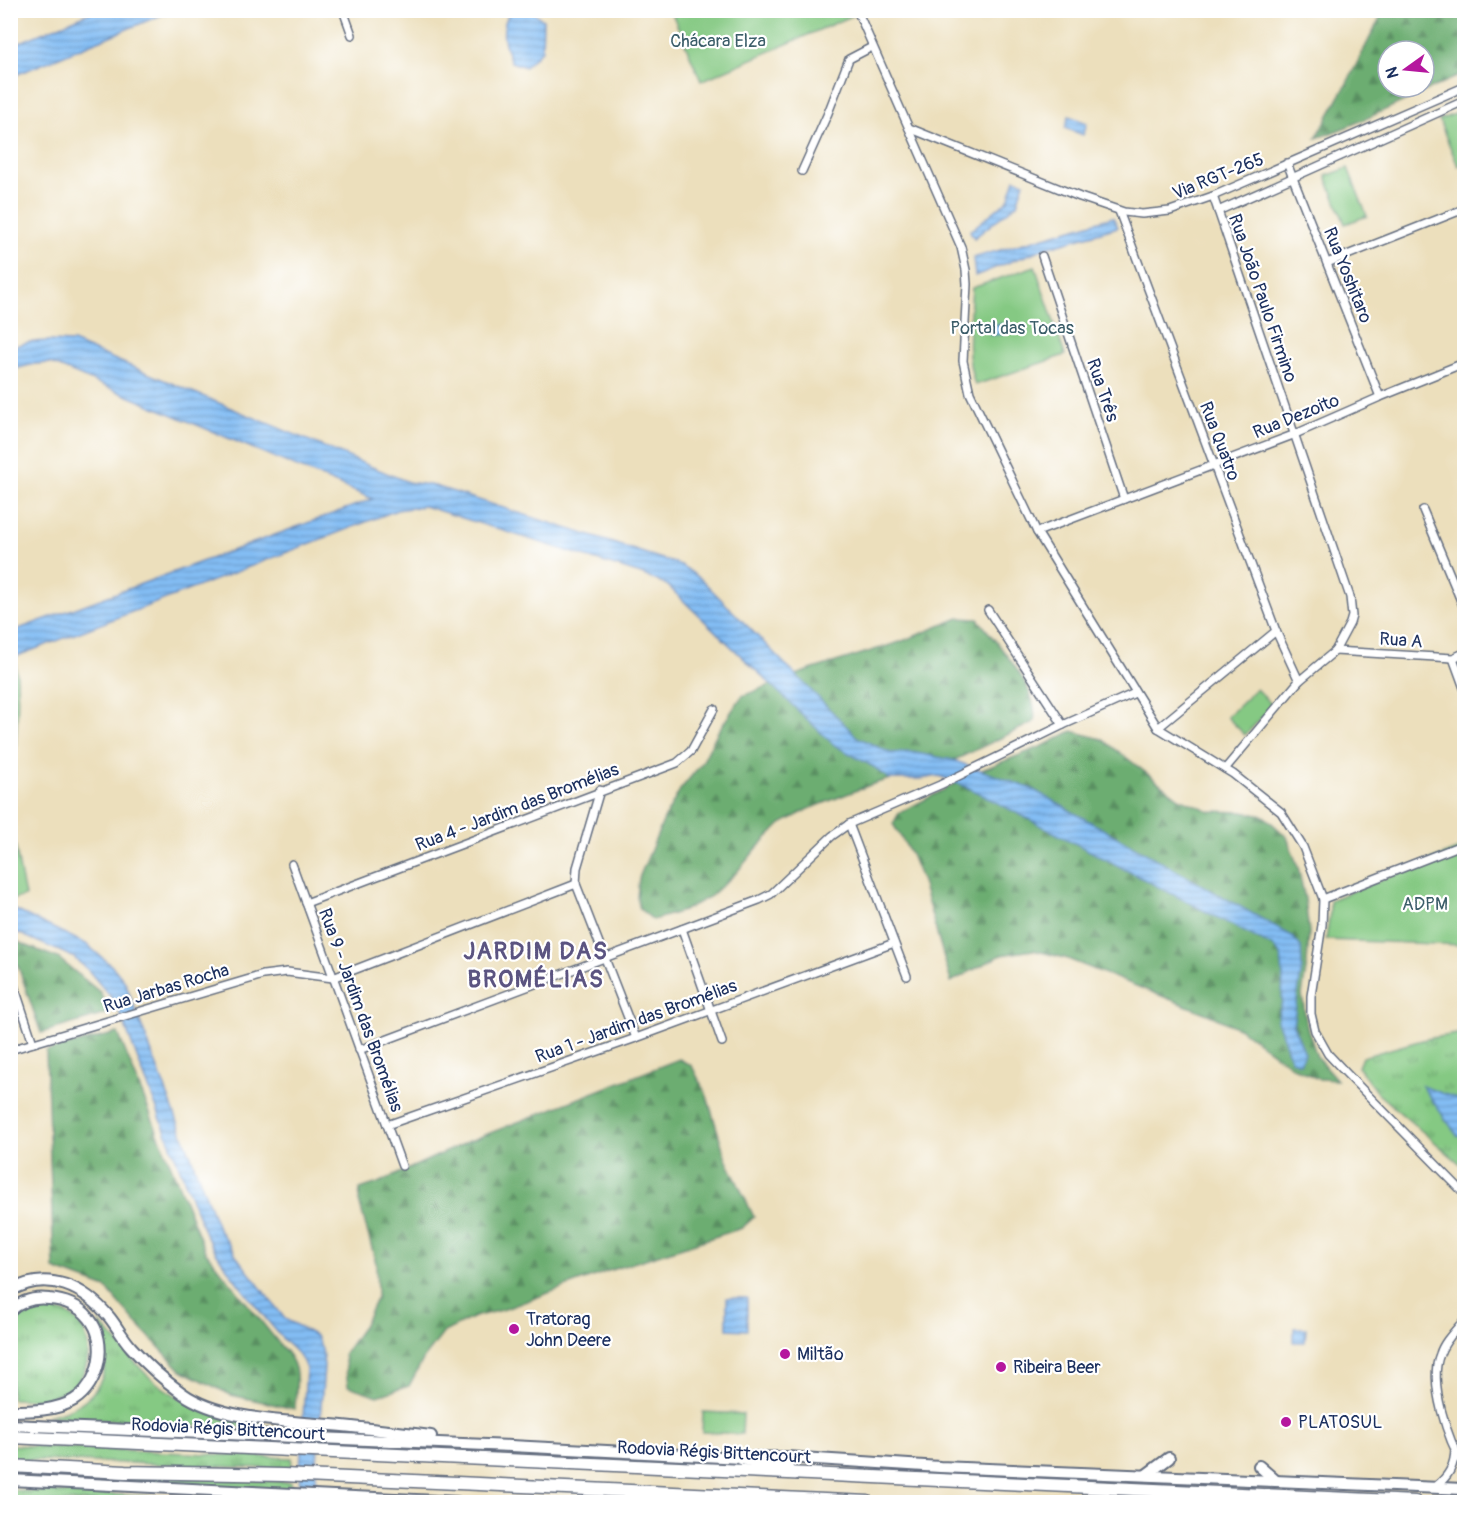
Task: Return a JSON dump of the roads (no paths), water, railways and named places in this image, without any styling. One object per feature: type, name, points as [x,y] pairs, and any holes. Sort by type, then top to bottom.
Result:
[{"type":"highway","name":"Rodovia Régis Bittencourt","points":[[10,1437],[1415,1503]]},
{"type":"highway","points":[[741,1458],[826,1475]]},
{"type":"highway","points":[[10,1466],[124,1472],[283,1475],[801,1502],[868,1503]]},
{"type":"main road","points":[[10,1291],[34,1281],[55,1282],[74,1287],[92,1298],[110,1318],[130,1347],[158,1373],[184,1394],[226,1411],[258,1419],[512,1446]]},
{"type":"main road","points":[[10,1311],[26,1301],[42,1298],[59,1300],[76,1306],[90,1318],[96,1332],[99,1350],[96,1373],[85,1391],[72,1401],[41,1410],[10,1411]]},
{"type":"main road","points":[[10,1425],[741,1458],[786,1457],[940,1467],[1464,1489]]},
{"type":"main road","points":[[1146,1475],[1169,1458]]},
{"type":"main road","points":[[1259,1466],[1275,1480]]},
{"type":"main road","points":[[10,1480],[457,1503]]},
{"type":"street","points":[[343,10],[352,34]]},
{"type":"street","points":[[857,10],[963,256],[967,284],[963,361],[970,393],[1037,532],[1158,728],[1225,769],[1281,812],[1287,820],[1308,859],[1323,899],[1311,996],[1311,1014],[1316,1031],[1328,1054],[1464,1192]]},
{"type":"street","points":[[802,171],[849,59],[872,47]]},
{"type":"street","name":"Via RGT-265","points":[[909,128],[1119,211],[1154,213],[1170,211],[1213,196],[1464,87]]},
{"type":"street","points":[[1218,211],[1464,101]]},
{"type":"street","name":"Rua Yoshitaro","points":[[1287,164],[1380,397]]},
{"type":"street","name":"Rua João Paulo Firmino","points":[[1213,196],[1350,597],[1352,616],[1335,651]]},
{"type":"street","points":[[1327,263],[1464,209]]},
{"type":"street","name":"Rua Quatro","points":[[1119,211],[1212,464],[1276,631],[1299,681]]},
{"type":"street","name":"Rua Três","points":[[1042,256],[1124,499]]},
{"type":"street","points":[[1463,364],[1464,373]]},
{"type":"street","name":"Rua Dezoito","points":[[1037,532],[1293,435],[1463,364]]},
{"type":"street","points":[[1423,510],[1464,608]]},
{"type":"street","points":[[988,610],[1063,725]]},
{"type":"street","points":[[1158,728],[1276,631]]},
{"type":"street","points":[[1225,769],[1299,681],[1335,651]]},
{"type":"street","name":"Rua A","points":[[1335,651],[1453,658],[1464,653]]},
{"type":"street","points":[[1453,658],[1464,688]]},
{"type":"street","points":[[359,1050],[771,894],[832,836],[849,824],[940,785],[1135,693]]},
{"type":"street","name":"Rua 4 - Jardim das Bromélias","points":[[306,903],[600,790],[672,765],[683,759],[694,745],[714,710]]},
{"type":"street","points":[[600,790],[577,868],[576,884],[636,1038]]},
{"type":"street","points":[[849,824],[908,976]]},
{"type":"street","points":[[1323,899],[1464,844]]},
{"type":"street","name":"Rua 9 - Jardim das Bromélias","points":[[292,864],[402,1166]]},
{"type":"street","points":[[333,978],[576,884]]},
{"type":"street","points":[[682,929],[722,1042]]},
{"type":"street","name":"Rua 1 - Jardim das Bromélias","points":[[387,1125],[636,1038],[894,943]]},
{"type":"street","name":"Rua Jarbas Rocha","points":[[10,1050],[272,973],[294,972],[333,978]]},
{"type":"street","points":[[10,973],[33,1043]]},
{"type":"street","points":[[1464,1320],[1440,1351],[1436,1374],[1437,1388],[1455,1446],[1464,1466]]},
{"type":"street","points":[[1434,1488],[1443,1481],[1453,1464],[1455,1446]]},
{"type":"water","points":[[94,11],[171,11],[11,77],[11,46]]},
{"type":"water","points":[[532,11],[543,20],[542,50],[525,67],[511,62],[504,37],[505,24],[510,12]]},
{"type":"water","points":[[1069,116],[1087,123],[1083,135],[1065,128]]},
{"type":"water","points":[[1015,179],[1024,182],[1017,204],[974,238],[970,231],[1008,200]]},
{"type":"water","points":[[1113,217],[1118,227],[1042,249],[975,276],[973,258]]},
{"type":"water","points":[[1004,324],[1004,334],[990,335],[989,325]]},
{"type":"water","points":[[29,342],[73,342],[408,482],[435,486],[681,565],[701,579],[857,737],[890,753],[911,752],[953,760],[1032,789],[1292,936],[1301,947],[1302,967],[1293,1025],[1305,1053],[1300,1063],[1291,1060],[1277,1020],[1282,1002],[1283,974],[1281,955],[1274,947],[969,788],[939,776],[921,779],[889,779],[874,767],[834,745],[667,585],[641,574],[424,506],[397,510],[15,657],[11,655],[10,632],[373,499],[50,363],[34,364],[11,370],[11,347]]},
{"type":"water","points":[[11,908],[86,944],[113,967],[125,982],[218,1228],[240,1261],[285,1319],[316,1336],[322,1349],[324,1366],[314,1502],[298,1502],[306,1369],[304,1364],[299,1355],[281,1337],[242,1288],[206,1236],[116,1003],[88,970],[73,957],[11,930]]},
{"type":"water","points":[[1422,1086],[1464,1101],[1464,1137],[1457,1135]]},
{"type":"water","points":[[727,1298],[747,1298],[747,1330],[727,1329]]},
{"type":"water","points":[[1294,1328],[1306,1328],[1305,1342],[1294,1342]]},
{"type":"place","name":"Tratorag John Deere","points":[[514,1329]]},
{"type":"place","name":"Miltão","points":[[785,1354]]},
{"type":"place","name":"Ribeira Beer","points":[[1001,1367]]},
{"type":"place","name":"PLATOSUL","points":[[1286,1422]]},
{"type":"district","name":"JARDIM DAS BROMÉLIAS","points":[[536,965]]},
{"type":"park label","name":"Chácara Elza","points":[[718,41]]},
{"type":"park label","name":"Portal das Tocas","points":[[1012,328]]},
{"type":"park label","name":"ADPM","points":[[1425,904]]}]
